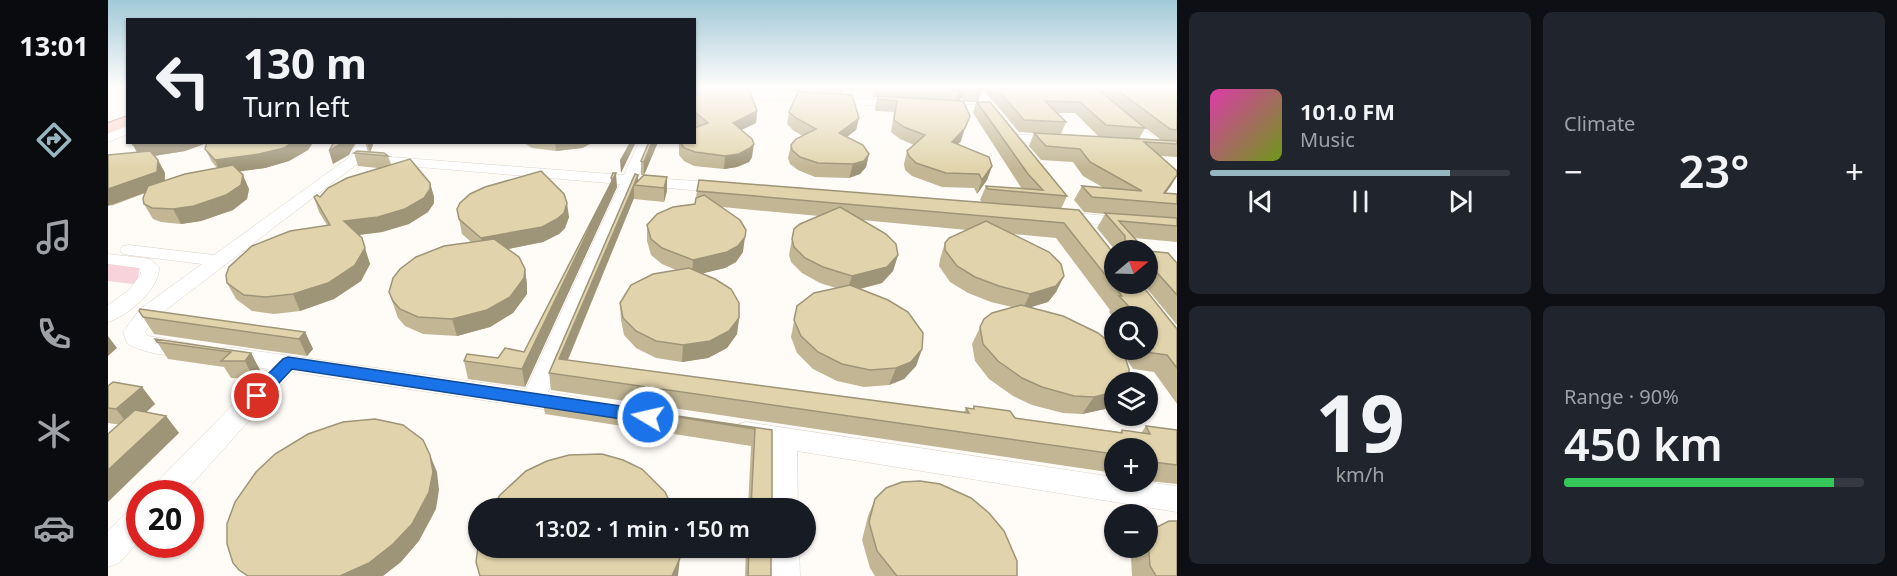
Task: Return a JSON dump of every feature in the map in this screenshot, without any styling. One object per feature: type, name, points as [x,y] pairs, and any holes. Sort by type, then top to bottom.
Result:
[{"type":"main road","points":[[108,128],[126,121]]},
{"type":"lane","points":[[969,115],[1070,142]]},
{"type":"lane","points":[[996,115],[1029,156]]},
{"type":"lane","points":[[1118,115],[1159,148]]},
{"type":"lane","points":[[108,138],[126,130]]},
{"type":"lane","points":[[533,399],[645,144]]},
{"type":"lane","points":[[1137,146],[1177,149]]},
{"type":"lane","points":[[591,408],[142,343],[135,338],[134,332],[147,314],[360,150],[629,180],[736,189]]},
{"type":"lane","points":[[1065,201],[1093,237]]},
{"type":"lane","points":[[1043,216],[1177,227]]},
{"type":"lane","points":[[108,247],[218,261]]},
{"type":"lane","points":[[108,259],[144,263],[150,267],[152,272],[136,294],[108,315]]},
{"type":"lane","points":[[177,480],[288,363]]},
{"type":"lane","points":[[727,429],[1177,499]]},
{"type":"lane","points":[[784,438],[784,498]]},
{"type":"lane","points":[[108,552],[126,533]]},
{"type":"lane","points":[[784,558],[784,576]]},
{"type":"shaded area","points":[[108,263],[139,268],[138,280],[133,284],[108,281]]},
{"type":"building","points":[[699,115],[749,115],[733,123],[752,139],[754,144],[739,154],[725,156],[695,152],[684,148],[681,144],[696,144],[696,127],[708,123]]},
{"type":"building","points":[[792,115],[858,115],[859,118],[839,133],[863,145],[869,154],[864,161],[853,164],[818,163],[800,157],[792,150],[791,145],[796,139],[816,129]]},
{"type":"building","points":[[895,115],[969,115],[965,128],[952,142],[989,157],[992,166],[982,180],[979,174],[946,173],[916,163],[907,151],[925,135],[904,127],[894,120]]},
{"type":"building","points":[[986,115],[1001,115],[1067,196],[988,189],[986,186],[1043,190],[1028,174]]},
{"type":"building","points":[[1020,115],[1059,115],[1066,122],[1024,120]]},
{"type":"building","points":[[1095,115],[1129,115],[1145,128],[1106,125]]},
{"type":"building","points":[[1151,115],[1177,115],[1177,130],[1170,129]]},
{"type":"building","points":[[1034,133],[1177,141],[1177,144],[1144,142],[1177,171],[1177,175],[1164,193],[1177,194],[1177,204],[1092,197],[1082,186],[1142,191],[1090,162],[1080,149],[1046,146]]},
{"type":"building","points":[[206,144],[290,144],[284,148],[259,154],[215,160],[205,149]]},
{"type":"building","points":[[333,144],[340,144],[329,151]]},
{"type":"building","points":[[648,144],[651,144],[644,162],[641,161]]},
{"type":"building","points":[[150,151],[158,160],[157,172],[108,189],[108,155]]},
{"type":"building","points":[[357,151],[384,153],[388,156],[354,153]]},
{"type":"building","points":[[410,159],[430,183],[430,189],[424,198],[405,209],[378,217],[344,221],[362,238],[365,248],[355,265],[328,283],[293,294],[266,297],[244,295],[227,283],[226,275],[229,267],[252,246],[290,231],[330,225],[314,197],[317,195],[320,197],[328,188],[347,178]]},
{"type":"building","points":[[233,165],[243,175],[241,185],[226,195],[194,206],[173,209],[152,208],[144,204],[143,198],[148,186],[185,174]]},
{"type":"building","points":[[541,171],[564,194],[567,203],[564,213],[557,219],[542,227],[481,238],[459,219],[457,209],[470,194],[485,187]]},
{"type":"building","points":[[613,173],[616,173],[522,369],[464,361],[467,354],[498,358],[505,348],[524,352],[613,179],[611,178]]},
{"type":"building","points":[[635,174],[638,175],[559,359],[969,413],[966,408],[974,409],[974,406],[1010,411],[1015,418],[1122,433],[1122,430],[1150,434],[1146,426],[1177,430],[1177,465],[1158,463],[1158,438],[1104,438],[1104,453],[549,373]]},
{"type":"building","points":[[644,175],[667,177],[664,188],[634,185]]},
{"type":"building","points":[[699,180],[1079,210],[1104,241],[1104,273],[1064,223],[697,191]]},
{"type":"building","points":[[704,195],[740,220],[746,230],[745,237],[738,246],[727,252],[693,260],[662,248],[651,239],[647,225],[657,214],[673,207],[695,204],[696,198]]},
{"type":"building","points":[[840,207],[886,234],[896,244],[898,255],[887,267],[852,276],[823,267],[805,258],[794,247],[792,239],[794,229],[800,224]]},
{"type":"building","points":[[1105,213],[1177,218],[1177,226],[1119,221],[1136,240],[1125,240],[1125,236]]},
{"type":"building","points":[[986,221],[1049,252],[1061,264],[1064,276],[1056,286],[1030,294],[975,277],[957,266],[945,250],[945,243],[949,238]]},
{"type":"building","points":[[494,239],[519,257],[525,269],[524,278],[510,297],[487,310],[452,319],[418,317],[400,309],[393,301],[389,292],[393,278],[400,269],[416,257],[444,246]]},
{"type":"building","points":[[1158,252],[1168,253],[1177,263],[1177,295],[1158,274]]},
{"type":"building","points":[[689,268],[731,289],[739,303],[739,318],[729,331],[710,341],[683,345],[656,341],[636,331],[623,318],[620,303],[631,285],[653,274]]},
{"type":"building","points":[[850,285],[888,300],[908,312],[923,333],[922,349],[911,362],[896,368],[870,370],[842,364],[818,352],[801,336],[794,320],[797,306],[814,293]]},
{"type":"building","points":[[1120,294],[1149,294],[1177,329],[1177,368],[1167,355],[1158,354],[1158,306],[1128,306],[1119,296],[1122,296]]},
{"type":"building","points":[[1021,305],[1063,316],[1104,338],[1104,360],[1126,360],[1129,372],[1104,372],[1104,394],[1094,397],[1074,396],[1042,387],[1022,378],[998,361],[983,344],[980,327],[984,319],[992,313]]},
{"type":"building","points":[[140,309],[305,332],[299,339],[143,317]]},
{"type":"building","points":[[155,339],[251,353],[245,361],[221,361],[231,352],[157,342]]},
{"type":"building","points":[[113,382],[142,387],[116,409],[108,408],[108,386]]},
{"type":"building","points":[[542,396],[772,430],[772,498],[752,498],[755,429]]},
{"type":"building","points":[[135,410],[166,416],[108,470],[108,434]]},
{"type":"building","points":[[375,419],[403,425],[423,440],[430,455],[433,472],[429,492],[412,524],[393,544],[369,563],[340,576],[248,576],[239,570],[233,563],[227,544],[227,524],[235,502],[256,472],[275,454],[308,434],[343,422]]},
{"type":"building","points":[[602,454],[623,460],[642,469],[668,498],[498,498],[526,471],[547,461],[569,455]]},
{"type":"building","points":[[920,481],[940,484],[971,498],[989,513],[1004,531],[1017,561],[1017,576],[897,576],[877,551],[869,522],[875,499],[886,488],[902,482]]},
{"type":"building","points":[[1169,521],[1177,521],[1177,576],[1156,576],[1150,566],[1149,558],[1158,558],[1158,526]]},
{"type":"building","points":[[477,558],[680,558],[672,576],[480,576]]},
{"type":"building","points":[[749,558],[771,558],[771,576],[748,576]]},
{"type":"route","points":[[257,396],[288,363],[648,417]]}]
